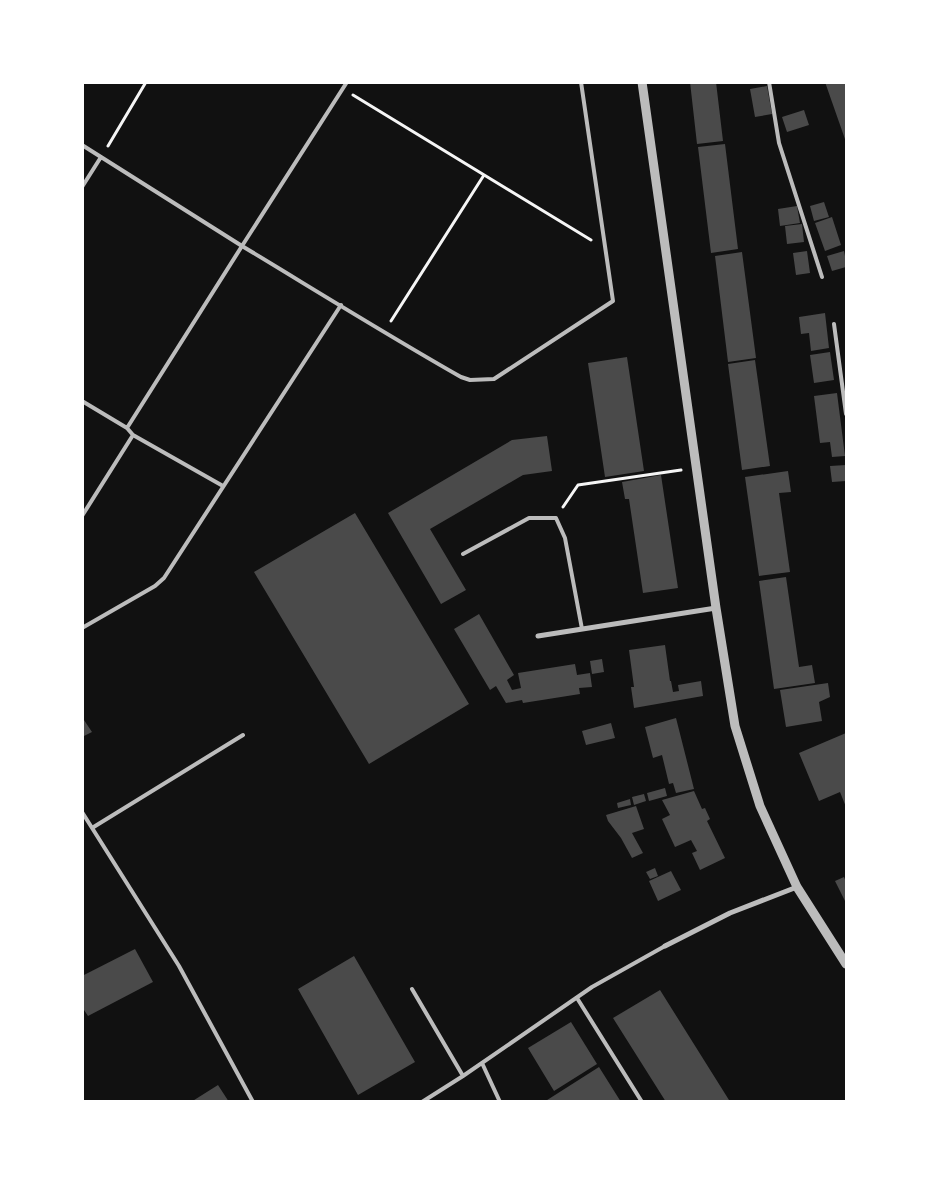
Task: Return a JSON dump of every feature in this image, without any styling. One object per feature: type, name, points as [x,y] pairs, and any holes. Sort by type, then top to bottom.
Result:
[{"type":"street","points":[[642,82],[716,608],[735,726],[760,806],[797,886],[846,964]]},
{"type":"street","points":[[538,636],[716,608]]},
{"type":"street","points":[[665,946],[730,913],[797,886]]},
{"type":"lane","points":[[127,428],[347,82]]},
{"type":"lane","points":[[82,145],[242,246],[461,378],[470,380],[494,379],[613,301],[581,82]]},
{"type":"lane","points":[[769,82],[779,143],[822,277]]},
{"type":"lane","points":[[82,187],[101,157]]},
{"type":"lane","points":[[82,628],[155,586],[164,578],[341,305]]},
{"type":"lane","points":[[834,324],[846,414]]},
{"type":"lane","points":[[82,401],[127,428],[133,435],[224,486]]},
{"type":"lane","points":[[82,516],[133,435]]},
{"type":"lane","points":[[463,554],[529,518],[556,518],[565,538],[582,629]]},
{"type":"lane","points":[[92,828],[243,735]]},
{"type":"lane","points":[[82,812],[178,966],[253,1102]]},
{"type":"lane","points":[[422,1102],[592,988],[665,946]]},
{"type":"lane","points":[[412,989],[463,1076]]},
{"type":"lane","points":[[577,998],[642,1102]]},
{"type":"lane","points":[[482,1063],[500,1102]]},
{"type":"path","points":[[101,157],[146,82]]},
{"type":"path","points":[[343,88],[605,248]]},
{"type":"path","points":[[384,332],[484,175]]},
{"type":"path","points":[[556,518],[578,485],[697,468]]},
{"type":"building","points":[[690,82],[716,82],[723,141],[697,144]]},
{"type":"building","points":[[825,82],[846,82],[846,142]]},
{"type":"building","points":[[767,86],[772,114],[755,117],[750,89]]},
{"type":"building","points":[[804,110],[809,125],[787,132],[782,117]]},
{"type":"building","points":[[725,144],[738,249],[711,253],[698,147]]},
{"type":"building","points":[[824,202],[829,217],[814,221],[810,206]]},
{"type":"building","points":[[797,206],[800,223],[780,226],[778,209]]},
{"type":"building","points":[[832,217],[841,245],[825,251],[815,223]]},
{"type":"building","points":[[802,224],[804,242],[787,244],[785,226]]},
{"type":"building","points":[[807,251],[810,273],[796,275],[793,253]]},
{"type":"building","points":[[844,251],[846,267],[832,271],[827,256]]},
{"type":"building","points":[[742,252],[756,358],[728,362],[715,256]]},
{"type":"building","points":[[825,313],[829,348],[811,351],[809,333],[801,334],[799,317]]},
{"type":"building","points":[[830,352],[834,380],[814,383],[810,355]]},
{"type":"building","points":[[627,357],[644,471],[605,477],[588,363]]},
{"type":"building","points":[[755,360],[770,466],[742,470],[728,364]]},
{"type":"building","points":[[837,393],[845,456],[832,457],[830,442],[820,443],[814,396]]},
{"type":"building","points":[[547,436],[552,471],[523,475],[430,529],[466,590],[441,604],[388,513],[512,440]]},
{"type":"building","points":[[846,465],[846,481],[832,482],[830,466]]},
{"type":"building","points":[[788,471],[791,492],[779,493],[790,572],[759,576],[745,477]]},
{"type":"building","points":[[661,475],[678,588],[643,593],[629,499],[625,499],[622,482]]},
{"type":"building","points":[[355,513],[469,704],[369,764],[254,572]]},
{"type":"building","points":[[786,577],[799,667],[812,665],[815,683],[774,689],[759,581]]},
{"type":"building","points":[[479,614],[514,675],[507,680],[512,690],[521,688],[518,673],[575,664],[577,675],[590,673],[592,687],[579,688],[580,694],[523,703],[522,700],[506,703],[496,686],[490,690],[454,629]]},
{"type":"building","points":[[665,645],[673,692],[679,691],[678,685],[701,681],[703,696],[634,708],[631,687],[634,687],[629,650]]},
{"type":"building","points":[[602,659],[604,672],[592,674],[590,661]]},
{"type":"building","points":[[828,683],[830,697],[819,702],[822,721],[786,727],[780,690]]},
{"type":"building","points":[[82,717],[92,732],[82,737]]},
{"type":"building","points":[[676,718],[694,789],[676,793],[673,783],[669,784],[662,755],[653,758],[645,727]]},
{"type":"building","points":[[611,723],[615,738],[586,745],[582,731]]},
{"type":"building","points":[[846,733],[846,807],[840,792],[819,801],[799,753]]},
{"type":"building","points":[[665,788],[667,796],[649,801],[647,793]]},
{"type":"building","points":[[694,791],[702,809],[705,808],[710,819],[707,821],[725,858],[700,870],[692,853],[697,851],[691,840],[675,847],[662,819],[670,815],[662,800]]},
{"type":"building","points":[[644,794],[646,801],[634,805],[632,797]]},
{"type":"building","points":[[630,799],[631,805],[618,808],[617,803]]},
{"type":"building","points":[[636,806],[644,829],[632,833],[643,853],[632,858],[606,815]]},
{"type":"building","points":[[655,868],[658,876],[650,879],[646,872]]},
{"type":"building","points":[[671,871],[681,890],[658,901],[649,881]]},
{"type":"building","points":[[844,877],[846,882],[846,903],[835,881]]},
{"type":"building","points":[[135,949],[153,982],[88,1016],[82,1007],[82,976]]},
{"type":"building","points":[[354,956],[415,1062],[358,1095],[298,989]]},
{"type":"building","points":[[660,990],[729,1100],[726,1102],[666,1102],[613,1018]]},
{"type":"building","points":[[571,1022],[597,1064],[554,1091],[528,1048]]},
{"type":"building","points":[[599,1067],[621,1102],[544,1102]]},
{"type":"building","points":[[218,1085],[229,1102],[191,1102]]}]
